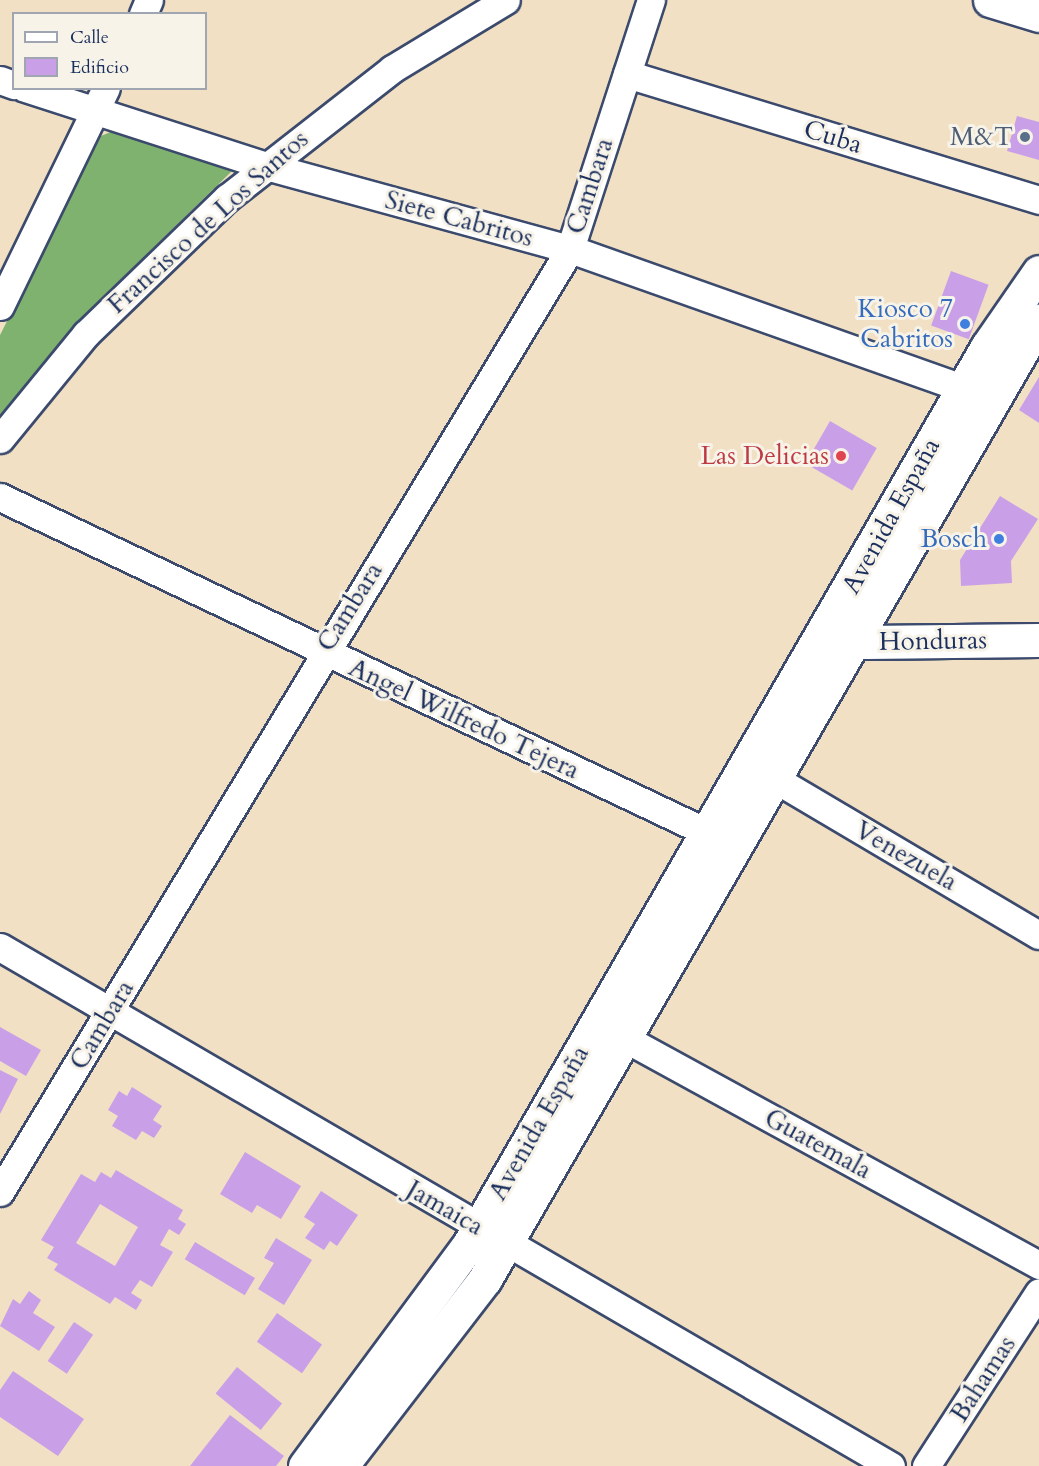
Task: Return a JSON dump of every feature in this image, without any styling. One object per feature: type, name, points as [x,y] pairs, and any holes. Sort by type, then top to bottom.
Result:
[{"type":"main road","points":[[990,0],[1039,15]]},
{"type":"main road","name":"Avenida España","points":[[305,1466],[492,1236],[843,630],[977,393],[1039,272]]},
{"type":"main road","name":"Avenida España","points":[[977,393],[1039,321]]},
{"type":"main road","name":"Honduras","points":[[843,630],[866,642],[1039,640]]},
{"type":"main road","name":"Avenida España","points":[[341,1466],[485,1279],[492,1236]]},
{"type":"street","name":"Francisco de Los Santos","points":[[0,439],[86,334],[266,166],[392,69],[506,0]]},
{"type":"street","name":"Cambara","points":[[0,1192],[110,1012],[322,652],[570,249],[651,0]]},
{"type":"street","name":"Cuba","points":[[627,74],[1039,200]]},
{"type":"street","name":"Siete Cabritos","points":[[38,90],[100,100],[266,166],[570,249],[977,393]]},
{"type":"street","points":[[0,306],[100,100]]},
{"type":"street","name":"Angel Wilfredo Tejera","points":[[0,497],[322,652],[721,839]]},
{"type":"street","name":"Venezuela","points":[[760,771],[1039,934]]},
{"type":"street","name":"Jamaica","points":[[0,947],[492,1236],[891,1466]]},
{"type":"street","name":"Guatemala","points":[[610,1030],[1039,1265]]},
{"type":"street","name":"Bahamas","points":[[926,1466],[1039,1292]]},
{"type":"green space","points":[[115,130],[230,166],[231,172],[78,321],[0,416],[0,335],[101,136]]},
{"type":"building","name":"M&T","points":[[1017,116],[1039,122],[1039,160],[1007,151]]},
{"type":"building","points":[[951,271],[989,285],[969,339],[931,326]]},
{"type":"building","points":[[1039,377],[1039,423],[1019,410]]},
{"type":"building","name":"Las Delicias","points":[[830,421],[877,448],[852,490],[806,463]]},
{"type":"building","name":"Bosch","points":[[1000,496],[1038,519],[1011,561],[1012,583],[961,586],[960,560]]},
{"type":"building","points":[[0,1027],[41,1050],[26,1076],[0,1061]]},
{"type":"building","points":[[0,1070],[18,1079],[0,1114]]},
{"type":"building","points":[[132,1087],[162,1106],[153,1120],[162,1126],[154,1138],[142,1131],[136,1140],[112,1126],[118,1116],[108,1110],[119,1091],[127,1096]]},
{"type":"building","points":[[245,1152],[301,1186],[281,1219],[257,1205],[252,1213],[220,1194]]},
{"type":"building","points":[[116,1170],[183,1210],[178,1219],[186,1224],[179,1235],[169,1229],[160,1245],[173,1252],[152,1287],[140,1280],[131,1293],[142,1300],[136,1310],[115,1297],[110,1304],[54,1270],[58,1264],[47,1258],[54,1247],[41,1240],[81,1174],[95,1182],[101,1172],[111,1178]],"holes":[[[100,1204],[138,1227],[115,1266],[76,1243]]]},
{"type":"building","points":[[321,1191],[358,1215],[337,1246],[330,1241],[324,1250],[305,1238],[315,1224],[304,1217]]},
{"type":"building","points":[[276,1238],[312,1260],[284,1305],[258,1289],[274,1263],[264,1258]]},
{"type":"building","points":[[195,1242],[255,1278],[245,1295],[185,1259]]},
{"type":"building","points":[[29,1291],[41,1300],[33,1313],[55,1327],[39,1351],[0,1326],[13,1299],[20,1304]]},
{"type":"building","points":[[277,1313],[322,1345],[302,1373],[257,1342]]},
{"type":"building","points":[[74,1322],[93,1335],[67,1374],[48,1361]]},
{"type":"building","points":[[237,1367],[282,1404],[261,1430],[216,1393]]},
{"type":"building","points":[[13,1371],[84,1419],[58,1456],[0,1417],[0,1390]]},
{"type":"building","points":[[230,1415],[284,1456],[276,1466],[190,1466]]},
{"type":"place","name":"M&T","points":[[1025,137]]},
{"type":"place","name":"Kiosco 7 Cabritos","points":[[965,324]]},
{"type":"place","name":"Las Delicias","points":[[841,456]]},
{"type":"place","name":"Bosch","points":[[999,539]]}]
